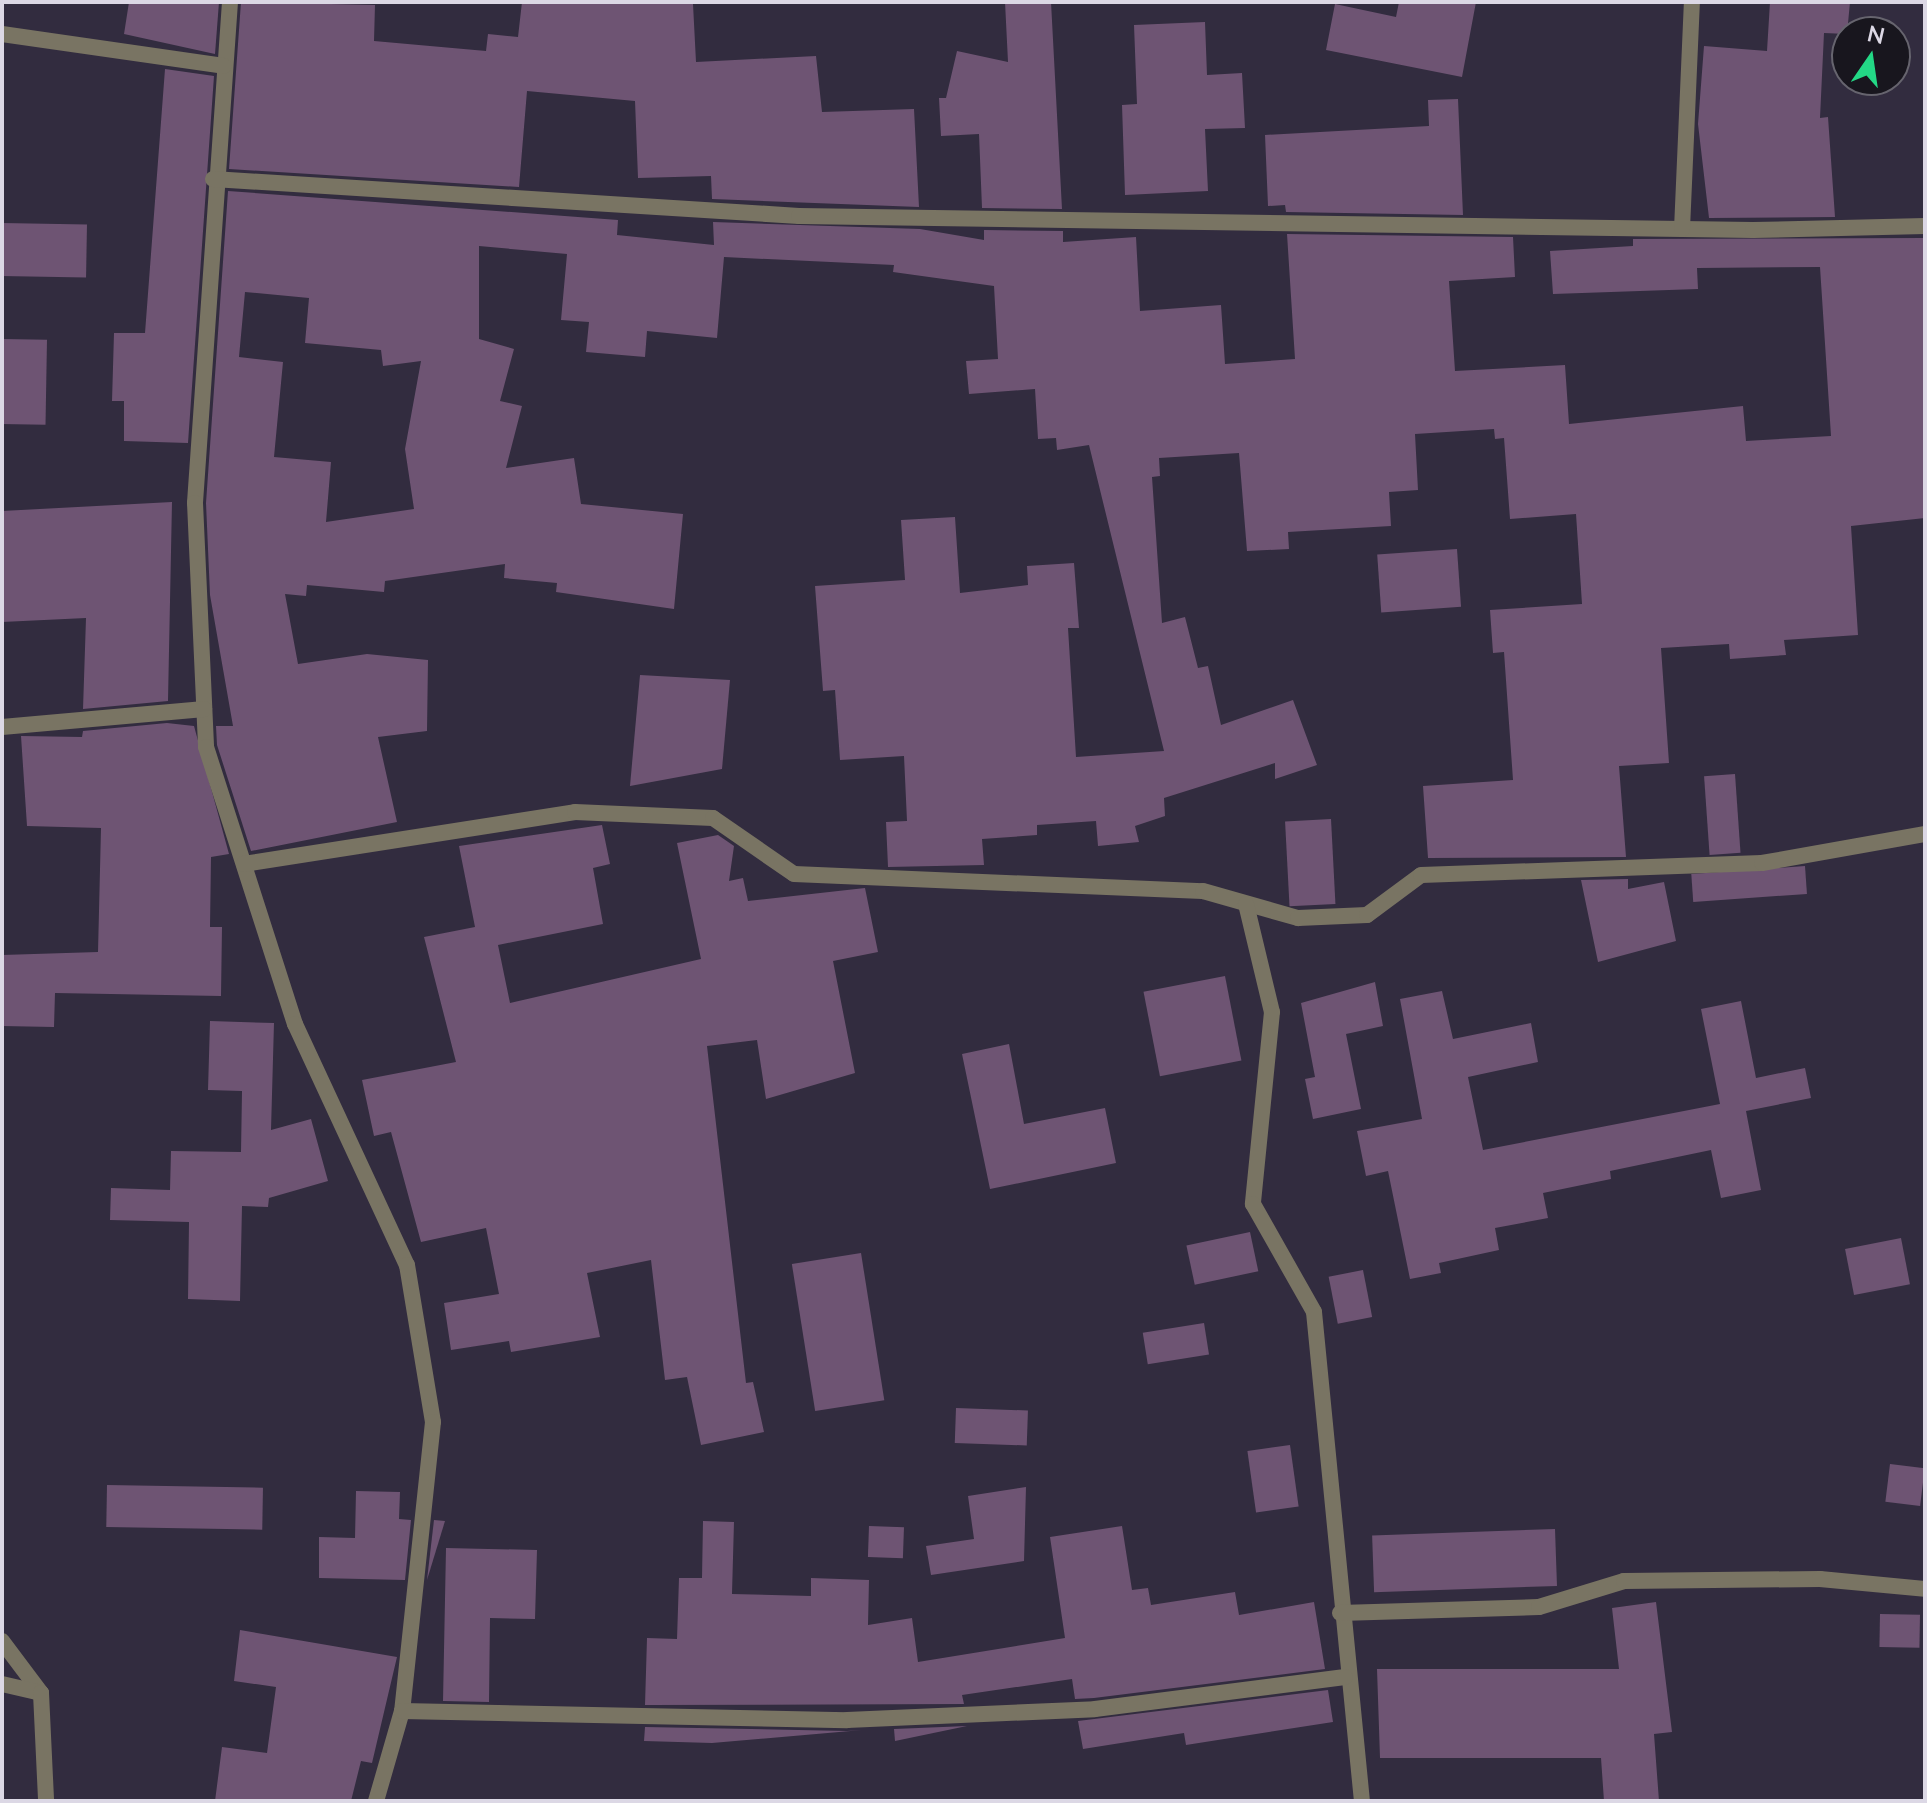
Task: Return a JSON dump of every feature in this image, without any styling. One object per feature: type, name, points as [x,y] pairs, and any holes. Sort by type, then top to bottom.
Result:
[{"type":"street","points":[[230,2],[213,179],[195,503],[206,747],[295,1024],[407,1265],[433,1422],[402,1711],[376,1801]]},
{"type":"street","points":[[1682,229],[1692,2]]},
{"type":"street","points":[[2,34],[224,66]]},
{"type":"street","points":[[213,179],[799,216],[1682,229],[1925,226]]},
{"type":"street","points":[[2,727],[204,709]]},
{"type":"street","points":[[244,864],[575,812],[713,818],[794,874],[1203,891],[1298,918],[1367,915],[1421,875],[1762,863],[1925,834]]},
{"type":"street","points":[[1246,904],[1272,1012],[1253,1204],[1314,1312],[1345,1677],[1362,1801]]},
{"type":"street","points":[[1340,1613],[1539,1607],[1624,1581],[1820,1579],[1925,1589]]},
{"type":"street","points":[[2,1641],[41,1693],[46,1801]]},
{"type":"street","points":[[402,1711],[847,1720],[1095,1709],[1345,1677]]},
{"type":"street","points":[[2,1684],[41,1693]]},
{"type":"building","points":[[129,2],[219,2],[215,54],[124,34]]},
{"type":"building","points":[[241,2],[375,5],[374,41],[486,51],[488,34],[518,37],[522,2],[693,4],[696,62],[816,56],[822,112],[914,109],[919,207],[712,199],[711,176],[638,178],[635,101],[527,91],[519,187],[229,169]]},
{"type":"building","points":[[1005,2],[1051,2],[1062,209],[982,208],[979,134],[941,136],[939,98],[946,98],[957,51],[1008,62]]},
{"type":"building","points":[[1399,2],[1476,2],[1462,77],[1326,50],[1335,4],[1396,17]]},
{"type":"building","points":[[1770,2],[1850,2],[1849,16],[1831,16],[1831,33],[1824,33],[1820,118],[1828,117],[1835,217],[1709,218],[1698,124],[1704,46],[1767,51]]},
{"type":"building","points":[[1205,22],[1207,75],[1242,73],[1245,128],[1205,129],[1208,191],[1125,195],[1122,105],[1137,104],[1134,25]]},
{"type":"building","points":[[165,69],[214,76],[188,443],[124,441],[124,401],[112,401],[114,333],[145,333]]},
{"type":"building","points":[[1458,99],[1463,215],[1286,212],[1285,205],[1268,206],[1265,135],[1429,126],[1428,100]]},
{"type":"building","points":[[228,191],[618,220],[617,235],[714,245],[713,222],[920,229],[984,240],[984,230],[1063,231],[1063,242],[1136,237],[1140,311],[1221,305],[1225,364],[1295,359],[1287,234],[1513,237],[1515,277],[1449,281],[1455,371],[1565,365],[1569,424],[1743,406],[1746,441],[1831,436],[1820,267],[1697,268],[1698,289],[1553,294],[1550,251],[1633,246],[1633,239],[1925,238],[1925,518],[1851,526],[1858,635],[1784,640],[1786,655],[1730,659],[1729,644],[1661,648],[1669,763],[1619,766],[1626,857],[1428,858],[1423,786],[1513,780],[1504,652],[1493,653],[1490,610],[1582,604],[1576,514],[1510,519],[1504,438],[1495,439],[1494,429],[1415,434],[1418,490],[1389,492],[1391,526],[1288,532],[1289,549],[1247,551],[1239,453],[1159,458],[1160,476],[1152,477],[1162,623],[1185,617],[1198,668],[1208,666],[1221,725],[1293,700],[1317,765],[1275,779],[1275,763],[1164,798],[1165,816],[1135,826],[1139,842],[1098,846],[1096,821],[1037,825],[1037,835],[982,839],[984,865],[888,867],[886,822],[907,821],[904,756],[840,760],[835,690],[823,691],[815,586],[905,580],[901,520],[955,517],[960,593],[1028,585],[1027,566],[1074,563],[1079,628],[1068,628],[1076,757],[1164,751],[1089,445],[1057,450],[1056,438],[1038,439],[1035,389],[969,394],[966,361],[998,359],[994,286],[893,272],[894,265],[724,257],[717,338],[647,331],[645,357],[586,352],[589,322],[561,320],[567,254],[479,246],[479,339],[514,349],[500,401],[522,406],[506,468],[574,458],[581,504],[683,514],[674,609],[556,592],[557,583],[504,578],[505,564],[385,581],[384,592],[307,585],[306,596],[285,594],[298,664],[367,654],[428,660],[427,731],[378,737],[397,822],[251,851],[217,745],[216,726],[233,726],[210,595],[206,503]],"holes":[[[245,292],[309,298],[305,343],[381,350],[383,366],[421,361],[405,449],[414,509],[326,522],[331,462],[274,457],[283,362],[239,357]]]},
{"type":"building","points":[[2,223],[87,224],[86,277],[2,276]]},
{"type":"building","points":[[2,339],[47,340],[46,425],[2,424]]},
{"type":"building","points":[[172,502],[168,701],[83,709],[86,618],[2,622],[2,511]]},
{"type":"building","points":[[1457,549],[1461,607],[1381,612],[1377,555]]},
{"type":"building","points":[[640,675],[730,680],[722,769],[630,786]]},
{"type":"building","points":[[167,723],[194,726],[229,854],[211,857],[210,927],[222,927],[221,996],[55,993],[54,1027],[2,1026],[2,955],[98,952],[101,828],[27,826],[21,736],[82,737],[83,731]]},
{"type":"building","points":[[1735,774],[1741,853],[1710,855],[1704,776]]},
{"type":"building","points":[[1331,819],[1335,904],[1290,906],[1285,821]]},
{"type":"building","points":[[602,825],[610,864],[593,868],[603,924],[498,945],[510,1003],[701,959],[677,843],[718,835],[734,846],[729,881],[743,878],[748,901],[865,888],[878,952],[833,961],[855,1073],[766,1099],[757,1040],[707,1046],[746,1383],[753,1382],[764,1432],[701,1445],[687,1377],[665,1380],[651,1260],[587,1273],[600,1337],[511,1352],[509,1341],[451,1350],[444,1303],[499,1294],[486,1228],[421,1242],[391,1132],[374,1136],[362,1080],[456,1062],[424,937],[475,927],[459,846]]},
{"type":"building","points":[[1805,866],[1807,894],[1693,902],[1691,874]]},
{"type":"building","points":[[1628,879],[1628,889],[1664,882],[1676,941],[1598,962],[1581,880]]},
{"type":"building","points":[[1225,976],[1241,1060],[1160,1076],[1144,992]]},
{"type":"building","points":[[1375,982],[1383,1026],[1346,1034],[1361,1109],[1313,1119],[1305,1079],[1315,1077],[1301,1003]]},
{"type":"building","points":[[1442,991],[1453,1039],[1531,1023],[1538,1062],[1468,1077],[1483,1150],[1720,1104],[1701,1009],[1741,1001],[1756,1078],[1805,1068],[1811,1098],[1746,1111],[1761,1190],[1721,1198],[1711,1150],[1610,1171],[1611,1179],[1543,1193],[1548,1218],[1495,1228],[1499,1250],[1439,1263],[1441,1273],[1410,1279],[1388,1171],[1366,1176],[1357,1131],[1422,1119],[1400,999]]},
{"type":"building","points":[[210,1021],[274,1023],[271,1130],[311,1119],[328,1181],[269,1198],[268,1207],[242,1206],[240,1301],[188,1299],[189,1222],[110,1220],[111,1188],[170,1190],[171,1151],[241,1152],[242,1091],[208,1090]]},
{"type":"building","points":[[1009,1044],[1024,1124],[1105,1108],[1116,1163],[990,1189],[962,1054]]},
{"type":"building","points":[[1250,1232],[1258,1271],[1195,1285],[1186,1246]]},
{"type":"building","points":[[1901,1238],[1910,1284],[1854,1295],[1845,1249]]},
{"type":"building","points":[[861,1253],[884,1400],[815,1411],[792,1264]]},
{"type":"building","points":[[1363,1270],[1372,1317],[1338,1324],[1329,1277]]},
{"type":"building","points":[[1204,1323],[1209,1355],[1148,1364],[1143,1333]]},
{"type":"building","points":[[956,1408],[1028,1411],[1027,1445],[955,1443]]},
{"type":"building","points":[[1290,1445],[1299,1506],[1256,1512],[1247,1451]]},
{"type":"building","points":[[1890,1464],[1925,1468],[1920,1506],[1885,1502]]},
{"type":"building","points":[[107,1485],[263,1488],[262,1530],[106,1527]]},
{"type":"building","points":[[1026,1487],[1024,1561],[931,1575],[926,1546],[974,1539],[968,1496]]},
{"type":"building","points":[[356,1491],[400,1492],[399,1519],[411,1520],[405,1580],[319,1578],[319,1537],[355,1538]]},
{"type":"building","points":[[434,1520],[445,1521],[427,1580]]},
{"type":"building","points":[[703,1521],[734,1522],[732,1594],[811,1596],[811,1578],[869,1580],[868,1625],[912,1618],[918,1662],[1065,1638],[1050,1537],[1122,1526],[1132,1590],[1148,1588],[1151,1605],[1235,1592],[1239,1615],[1314,1602],[1325,1669],[1094,1698],[1075,1699],[1072,1679],[962,1695],[964,1704],[645,1705],[647,1638],[677,1639],[679,1578],[702,1578]]},
{"type":"building","points":[[869,1526],[904,1527],[903,1558],[868,1557]]},
{"type":"building","points":[[1555,1529],[1557,1586],[1374,1592],[1372,1535]]},
{"type":"building","points":[[446,1548],[537,1550],[535,1619],[490,1618],[489,1702],[443,1701]]},
{"type":"building","points":[[1656,1602],[1672,1732],[1654,1734],[1659,1801],[1604,1801],[1601,1758],[1380,1758],[1377,1669],[1619,1669],[1612,1608]]},
{"type":"building","points":[[1880,1614],[1920,1615],[1919,1648],[1879,1647]]},
{"type":"building","points":[[240,1630],[397,1657],[372,1763],[361,1761],[351,1801],[215,1801],[222,1747],[267,1753],[276,1687],[234,1681]]},
{"type":"building","points":[[1328,1690],[1333,1722],[1186,1745],[1184,1733],[1083,1749],[1078,1721]]},
{"type":"building","points":[[967,1726],[895,1741],[894,1729]]},
{"type":"building","points":[[645,1727],[862,1730],[712,1743],[644,1741]]}]
